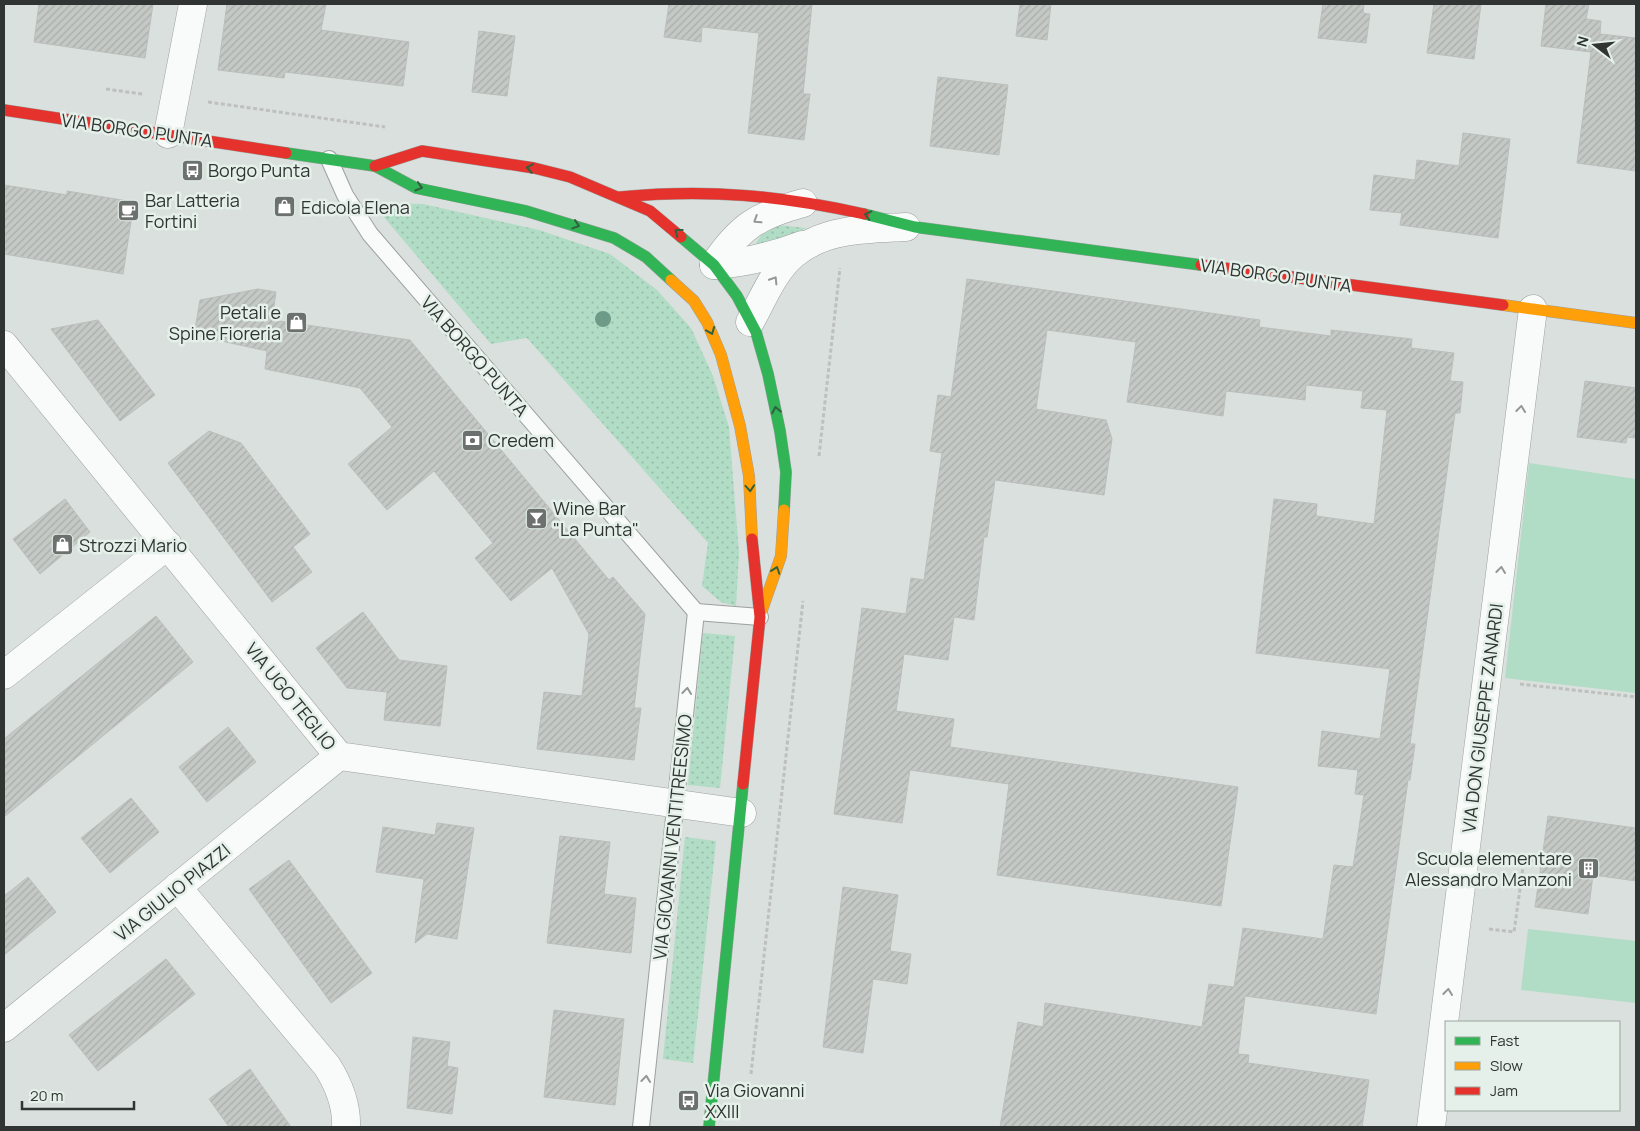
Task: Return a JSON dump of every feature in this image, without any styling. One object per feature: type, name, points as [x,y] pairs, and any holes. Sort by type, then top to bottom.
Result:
[{"type":"street","points":[[168,134],[193,4]]},
{"type":"street","name":"VIA BORGO PUNTA","points":[[4,110],[375,166],[416,188],[526,211],[614,238],[646,257],[688,287],[711,330],[721,355],[740,426],[749,476],[752,554],[760,617]]},
{"type":"street","name":"VIA BORGO PUNTA","points":[[375,166],[422,151],[534,168],[570,177],[650,210],[710,268]]},
{"type":"street","name":"VIA BORGO PUNTA","points":[[620,197],[669,192],[713,192],[802,203],[860,213],[915,227],[1636,323]]},
{"type":"street","name":"VIA BORGO PUNTA","points":[[710,268],[728,244],[758,219],[772,211],[802,203]]},
{"type":"street","name":"VIA BORGO PUNTA","points":[[710,268],[762,258],[832,236],[915,227]]},
{"type":"street","name":"VIA BORGO PUNTA","points":[[750,322],[794,253],[832,236]]},
{"type":"street","points":[[709,1127],[742,813],[760,617],[781,556],[786,472],[768,374],[756,332],[737,296],[710,268]]},
{"type":"street","name":"VIA DON GIUSEPPE ZANARDI","points":[[1431,1127],[1533,309]]},
{"type":"street","name":"VIA UGO TEGLIO","points":[[4,345],[340,756],[742,813]]},
{"type":"street","points":[[4,675],[168,545]]},
{"type":"street","name":"VIA GIULIO PIAZZI","points":[[4,1028],[340,756]]},
{"type":"street","points":[[177,888],[327,1066],[336,1080],[344,1100],[346,1127]]},
{"type":"lane","name":"VIA BORGO PUNTA","points":[[328,159],[345,195],[370,234],[696,612]]},
{"type":"lane","points":[[696,612],[760,617]]},
{"type":"lane","name":"VIA GIOVANNI VENTITREESIMO","points":[[641,1127],[696,612]]},
{"type":"path","points":[[819,459],[832,236]]},
{"type":"path","points":[[750,1078],[804,596]]},
{"type":"path","points":[[1487,680],[1636,697]]},
{"type":"path","points":[[1456,925],[1514,932],[1524,860],[1541,862]]},
{"type":"green space","points":[[372,203],[423,204],[539,230],[610,254],[657,290],[691,328],[713,376],[729,427],[739,553],[736,606],[721,602],[702,586],[708,543],[527,338],[491,344]]},
{"type":"green space","points":[[768,224],[806,228],[773,244],[744,263]]},
{"type":"green space","points":[[1529,463],[1636,479],[1636,693],[1505,678]]},
{"type":"green space","points":[[703,633],[735,636],[720,788],[688,785]]},
{"type":"green space","points":[[685,837],[716,841],[693,1063],[663,1059]]},
{"type":"green space","points":[[1528,929],[1636,941],[1636,1003],[1521,990]]},
{"type":"building","points":[[39,4],[153,4],[145,58],[34,42]]},
{"type":"building","points":[[227,4],[326,4],[321,30],[409,42],[403,86],[285,72],[284,78],[218,70]]},
{"type":"building","points":[[669,4],[812,4],[803,94],[810,94],[804,140],[748,133],[759,33],[702,27],[701,42],[664,37]]},
{"type":"building","points":[[1020,4],[1051,4],[1047,40],[1016,36]]},
{"type":"building","points":[[1323,4],[1364,4],[1363,13],[1370,14],[1366,43],[1318,38]]},
{"type":"building","points":[[1434,4],[1481,4],[1474,59],[1427,53]]},
{"type":"building","points":[[1546,4],[1589,4],[1586,19],[1601,21],[1600,34],[1636,38],[1636,171],[1577,163],[1591,52],[1541,46]]},
{"type":"building","points":[[479,31],[515,36],[507,96],[472,92]]},
{"type":"building","points":[[938,77],[1008,85],[999,155],[930,146]]},
{"type":"building","points":[[1463,133],[1510,139],[1498,238],[1400,225],[1402,213],[1370,210],[1374,175],[1415,180],[1417,160],[1459,166]]},
{"type":"building","points":[[4,185],[67,195],[67,191],[134,202],[123,274],[4,254]]},
{"type":"building","points":[[967,279],[1260,320],[1259,327],[1331,336],[1331,330],[1412,339],[1411,348],[1454,353],[1450,381],[1463,382],[1460,413],[1455,413],[1410,744],[1415,744],[1410,780],[1408,780],[1376,1014],[1245,996],[1238,1054],[1249,1055],[1248,1063],[1369,1080],[1362,1127],[1000,1127],[1018,1022],[1043,1027],[1045,1003],[1202,1027],[1209,984],[1234,987],[1243,928],[1323,939],[1334,865],[1353,867],[1364,795],[1355,794],[1358,770],[1318,766],[1322,731],[1380,739],[1390,669],[1256,653],[1274,499],[1317,504],[1316,516],[1374,524],[1387,410],[1361,408],[1363,391],[1306,385],[1305,400],[1226,391],[1223,416],[1127,402],[1136,342],[1047,330],[1036,409],[1106,420],[1112,439],[1104,495],[995,480],[987,537],[984,537],[974,620],[954,617],[948,660],[904,654],[896,711],[954,719],[950,747],[1238,787],[1221,906],[997,875],[1009,784],[910,770],[902,823],[834,814],[862,608],[906,614],[911,578],[924,580],[942,453],[930,451],[938,395],[951,397]]},
{"type":"building","points":[[258,289],[276,292],[272,320],[410,340],[609,580],[613,577],[645,614],[634,708],[641,708],[634,760],[537,749],[544,692],[582,696],[589,634],[552,568],[511,601],[475,558],[493,543],[434,471],[387,510],[348,464],[392,427],[360,388],[265,369],[267,351],[194,335],[200,300]]},
{"type":"building","points":[[98,320],[155,395],[120,421],[51,329]]},
{"type":"building","points":[[1585,381],[1636,388],[1636,438],[1627,437],[1626,443],[1577,437]]},
{"type":"building","points":[[209,431],[241,443],[310,534],[293,547],[312,572],[272,602],[168,463]]},
{"type":"building","points":[[65,499],[90,532],[40,574],[13,539]]},
{"type":"building","points":[[363,612],[399,660],[447,666],[440,726],[384,720],[387,692],[347,688],[316,648]]},
{"type":"building","points":[[156,616],[193,662],[4,817],[4,739]]},
{"type":"building","points":[[228,727],[256,762],[207,802],[179,767]]},
{"type":"building","points":[[131,798],[159,832],[110,873],[81,838]]},
{"type":"building","name":"Scuola elementare Alessandro Manzoni","points":[[1548,816],[1636,828],[1636,881],[1593,875],[1588,914],[1535,907]]},
{"type":"building","points":[[437,823],[474,828],[457,939],[427,934],[415,943],[424,879],[376,872],[383,827],[435,835]]},
{"type":"building","points":[[560,836],[610,842],[604,894],[636,898],[631,953],[547,943]]},
{"type":"building","points":[[289,860],[372,973],[331,1003],[249,889]]},
{"type":"building","points":[[28,877],[56,912],[4,955],[4,896]]},
{"type":"building","points":[[843,887],[898,895],[890,951],[911,954],[907,984],[873,979],[863,1053],[823,1047]]},
{"type":"building","points":[[166,959],[195,994],[98,1071],[69,1035]]},
{"type":"building","points":[[554,1010],[624,1019],[615,1105],[544,1097]]},
{"type":"building","points":[[413,1037],[450,1042],[447,1066],[458,1068],[452,1114],[407,1108]]},
{"type":"building","points":[[250,1069],[291,1127],[229,1127],[209,1099]]},
{"type":"traffic: fast","points":[[286,153],[375,166],[416,188],[526,211],[614,238],[646,257],[671,280]]},
{"type":"traffic: fast","points":[[864,214],[915,227],[1201,265]]},
{"type":"traffic: fast","points":[[681,237],[714,265],[737,296],[756,332],[768,374],[780,431],[786,472],[784,510]]},
{"type":"traffic: fast","points":[[709,1127],[743,784]]},
{"type":"traffic: slow","points":[[671,280],[694,301],[707,322],[721,355],[740,426],[749,476],[752,539]]},
{"type":"traffic: slow","points":[[1503,305],[1636,323]]},
{"type":"traffic: slow","points":[[762,610],[781,556],[784,510]]},
{"type":"traffic: jam","points":[[4,110],[286,153]]},
{"type":"traffic: jam","points":[[375,166],[422,151],[534,168],[570,177],[650,211],[681,237]]},
{"type":"traffic: jam","points":[[620,197],[683,194],[743,195],[802,202],[864,214]]},
{"type":"traffic: jam","points":[[1201,265],[1503,305]]},
{"type":"traffic: jam","points":[[743,784],[760,617],[752,539]]},
{"type":"place","name":"Borgo Punta","points":[[192,170]]},
{"type":"place","name":"Edicola Elena","points":[[285,207]]},
{"type":"place","name":"Bar Latteria Fortini","points":[[129,210]]},
{"type":"place","name":"Petali e Spine Fioreria","points":[[297,322]]},
{"type":"place","name":"Credem","points":[[472,440]]},
{"type":"place","name":"Wine Bar \"La Punta\"","points":[[537,518]]},
{"type":"place","name":"Strozzi Mario","points":[[63,545]]},
{"type":"place","name":"Scuola elementare Alessandro Manzoni","points":[[1588,868]]},
{"type":"place","name":"Via Giovanni XXIII","points":[[689,1100]]}]
